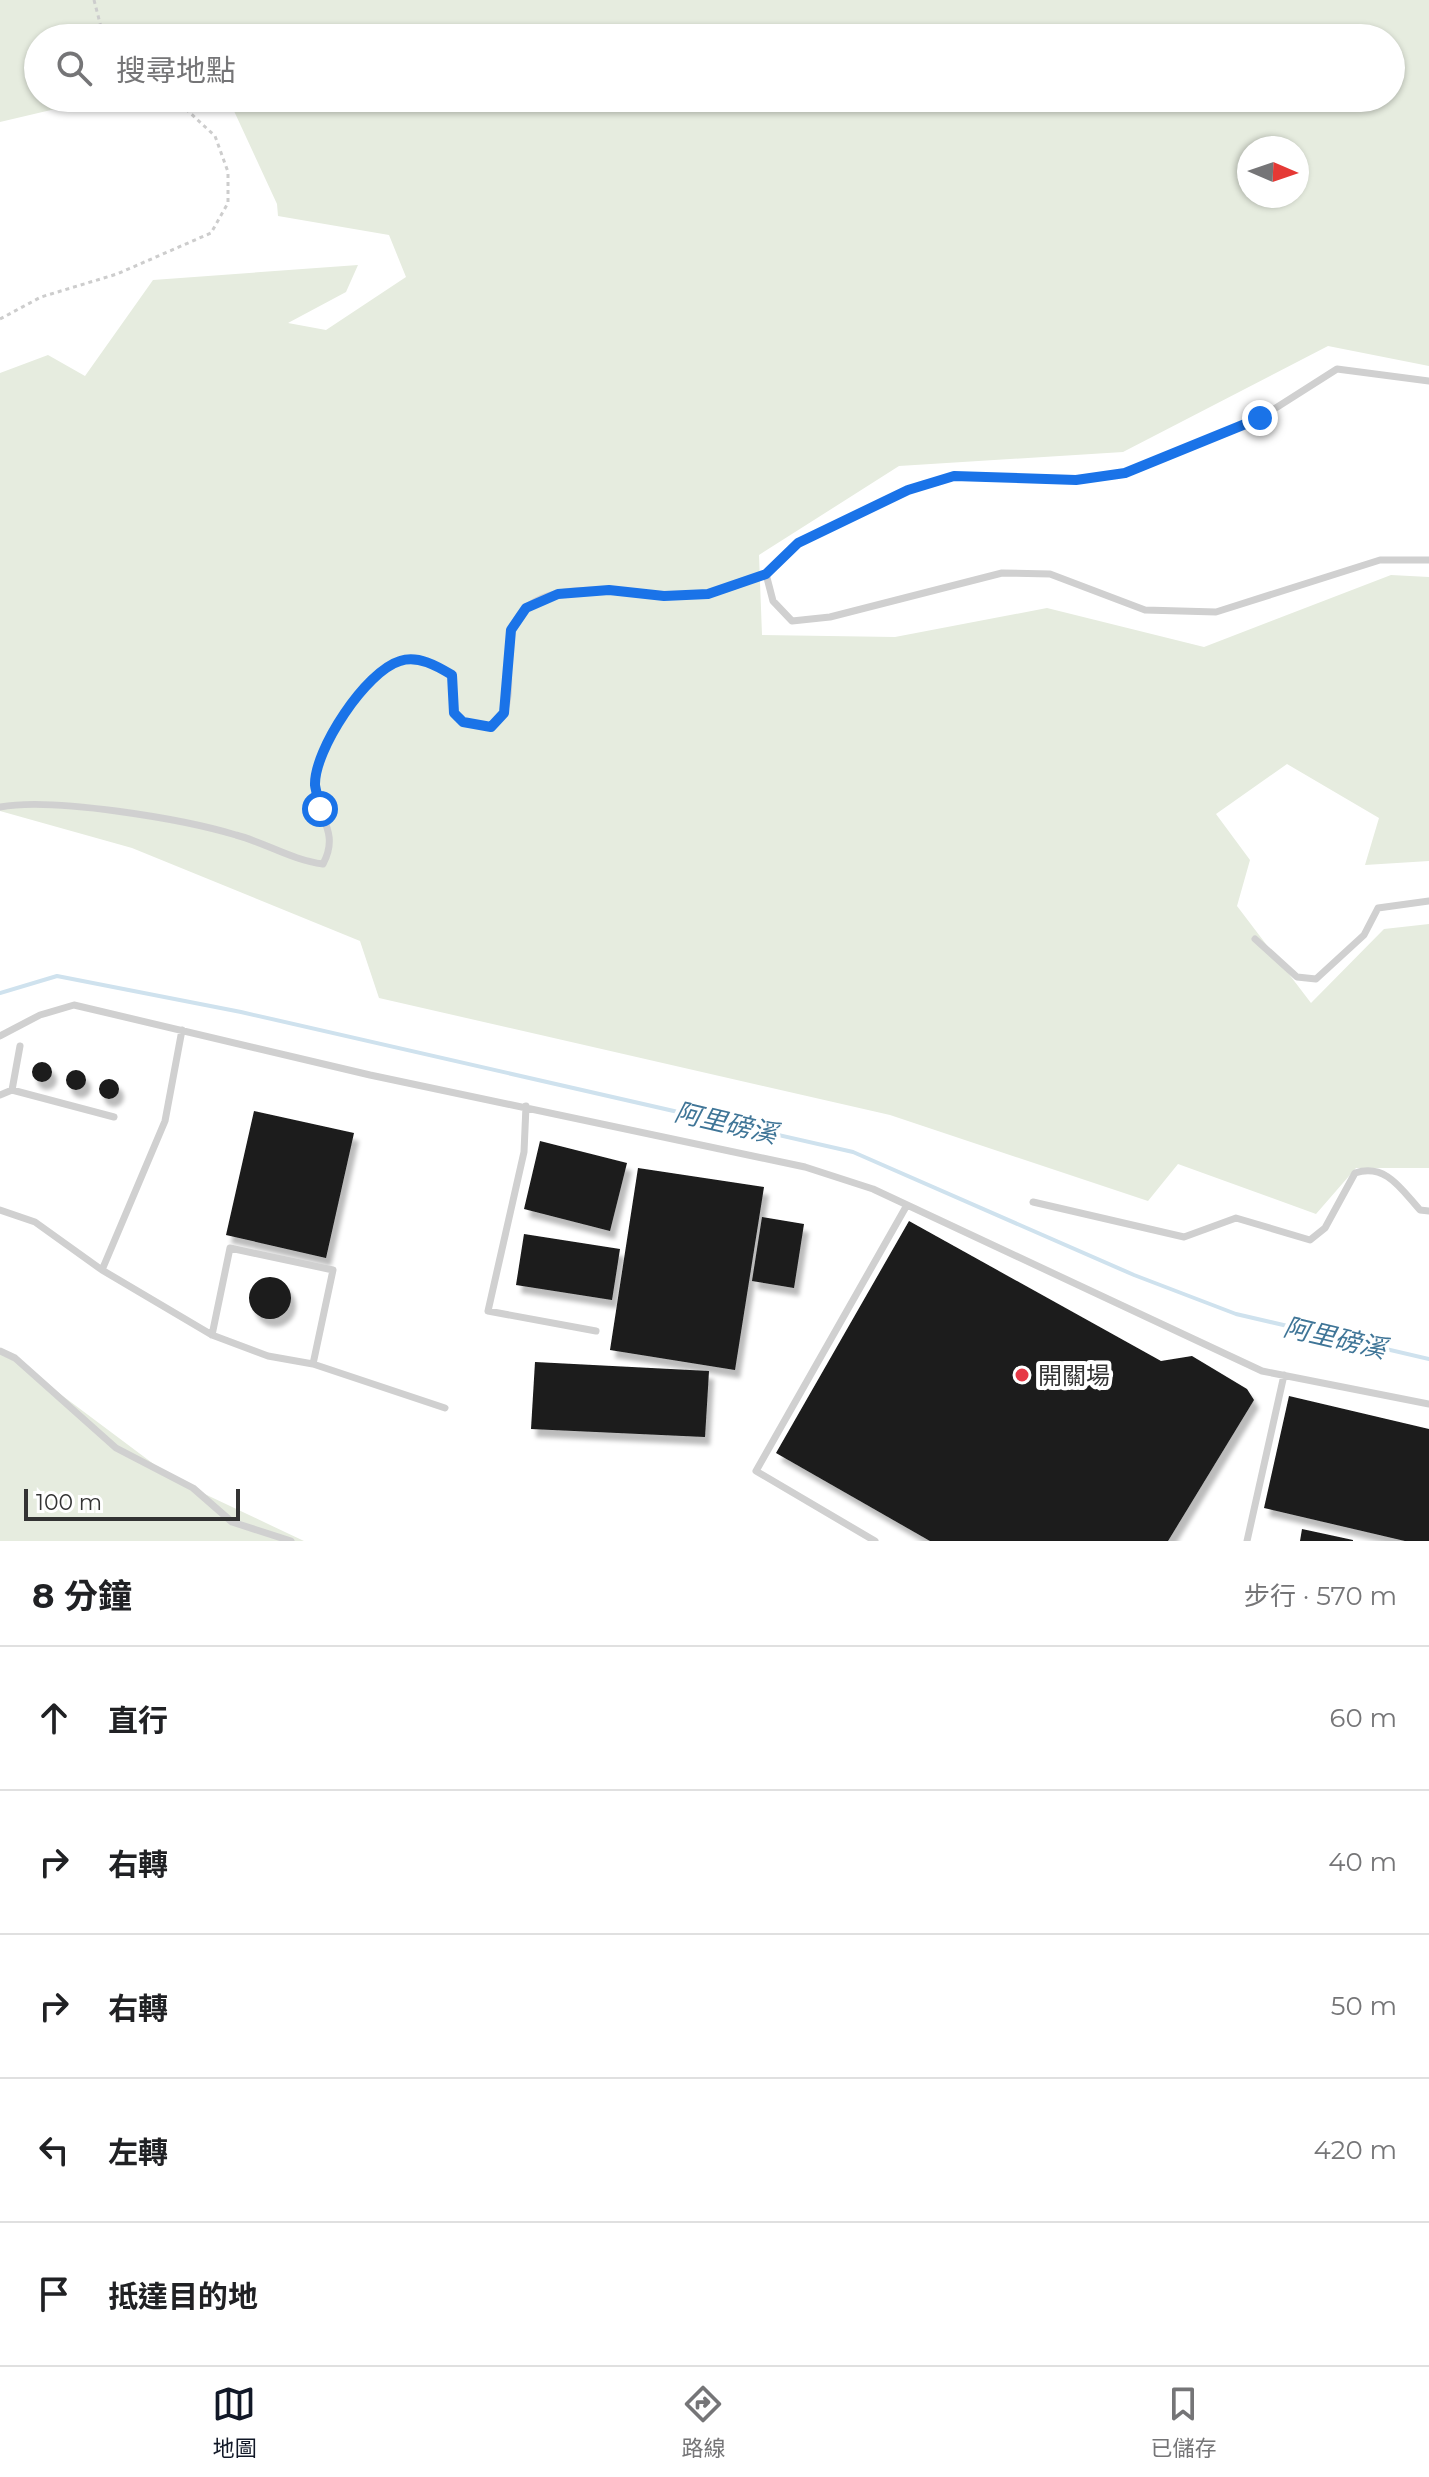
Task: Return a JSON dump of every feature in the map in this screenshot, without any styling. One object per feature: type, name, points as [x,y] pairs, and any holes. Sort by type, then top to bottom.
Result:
[{"type":"lane","points":[[0,807],[80,808],[194,825],[238,835],[302,861],[323,864],[329,852],[329,829],[315,782],[332,735],[358,691],[400,660],[431,662],[452,675],[454,713],[463,722],[491,727],[504,713],[511,630],[526,608],[558,594],[609,590],[664,596],[708,594],[766,574],[798,543],[908,490],[954,476],[1076,480],[1125,473],[1260,418],[1337,369],[1429,381]]},
{"type":"lane","points":[[766,574],[773,601],[792,621],[830,617],[1002,573],[1050,574],[1145,610],[1216,612],[1380,560],[1429,560]]},
{"type":"lane","points":[[1255,939],[1297,977],[1316,979],[1364,935],[1378,908],[1429,901]]},
{"type":"lane","points":[[0,1036],[40,1015],[74,1005],[370,1075],[805,1167],[873,1189],[1262,1371],[1429,1404]]},
{"type":"lane","points":[[102,1270],[165,1121],[182,1030]]},
{"type":"lane","points":[[12,1090],[20,1046]]},
{"type":"lane","points":[[0,1095],[12,1090],[114,1117]]},
{"type":"lane","points":[[526,1106],[524,1152],[488,1311],[596,1331]]},
{"type":"lane","points":[[1033,1202],[1184,1237],[1236,1218],[1310,1240],[1325,1228],[1355,1173],[1368,1169],[1385,1172],[1420,1210],[1429,1211]]},
{"type":"lane","points":[[875,1541],[756,1471],[907,1205]]},
{"type":"lane","points":[[0,1210],[35,1222],[102,1270],[212,1335],[268,1356],[313,1364],[445,1408]]},
{"type":"lane","points":[[212,1335],[230,1248],[333,1270],[313,1364]]},
{"type":"lane","points":[[0,1351],[15,1358],[116,1448],[193,1488],[232,1522],[291,1541]]},
{"type":"lane","points":[[1247,1541],[1284,1375]]},
{"type":"path","points":[[94,0],[100,24]]},
{"type":"path","points":[[0,319],[41,297],[117,274],[211,233],[228,203],[228,172],[215,136],[189,112]]},
{"type":"shaded area","points":[[0,0],[1429,0],[1429,366],[1328,346],[1123,452],[899,466],[759,555],[762,635],[895,637],[1047,608],[1204,647],[1391,575],[1429,577],[1429,861],[1365,865],[1379,818],[1287,764],[1216,814],[1250,860],[1237,906],[1311,1003],[1384,929],[1429,924],[1429,1168],[1356,1168],[1316,1214],[1178,1164],[1148,1201],[890,1115],[379,998],[360,941],[132,848],[0,811],[0,373],[48,355],[85,376],[153,280],[358,265],[346,292],[288,323],[326,330],[406,277],[389,235],[278,216],[277,204],[234,112],[1405,112],[1405,24],[24,24],[24,112],[42,112],[0,122]]},
{"type":"shaded area","points":[[0,1349],[175,1480],[304,1541],[0,1541]]},
{"type":"building","points":[[42,1062],[49,1065],[52,1072],[49,1079],[42,1082],[35,1079],[32,1072],[35,1065]]},
{"type":"building","points":[[76,1070],[83,1073],[86,1080],[83,1087],[76,1090],[69,1087],[66,1080],[69,1073]]},
{"type":"building","points":[[105,1079],[113,1079],[119,1089],[113,1099],[105,1099],[99,1093],[99,1085]]},
{"type":"building","points":[[254,1111],[354,1133],[326,1258],[226,1235]]},
{"type":"building","points":[[540,1141],[627,1163],[610,1231],[524,1209]]},
{"type":"building","points":[[638,1168],[764,1187],[735,1370],[610,1350]]},
{"type":"building","points":[[762,1217],[804,1224],[794,1288],[752,1281]]},
{"type":"building","name":"開關場","points":[[909,1221],[1161,1361],[1192,1356],[1247,1389],[1254,1400],[1168,1541],[930,1541],[776,1453]]},
{"type":"building","points":[[524,1234],[620,1249],[612,1300],[516,1285]]},
{"type":"building","points":[[270,1277],[285,1283],[291,1298],[285,1313],[270,1319],[255,1313],[249,1298],[255,1283]]},
{"type":"building","points":[[535,1362],[709,1371],[705,1437],[531,1429]]},
{"type":"building","points":[[1289,1396],[1429,1429],[1429,1541],[1405,1541],[1264,1508]]},
{"type":"building","points":[[1302,1529],[1353,1540],[1353,1541],[1300,1541]]},
{"type":"waterway","name":"阿里磅溪","points":[[0,993],[57,976],[241,1012],[853,1152],[1134,1275],[1236,1314],[1429,1359]]},
{"type":"place","name":"開關場","points":[[1022,1375]]},
{"type":"route","points":[[320,809],[315,782],[332,735],[358,691],[400,660],[431,662],[452,675],[454,713],[463,722],[491,727],[504,713],[511,630],[526,608],[558,594],[609,590],[664,596],[708,594],[766,574],[798,543],[908,490],[954,476],[1076,480],[1125,473],[1260,418]]}]
